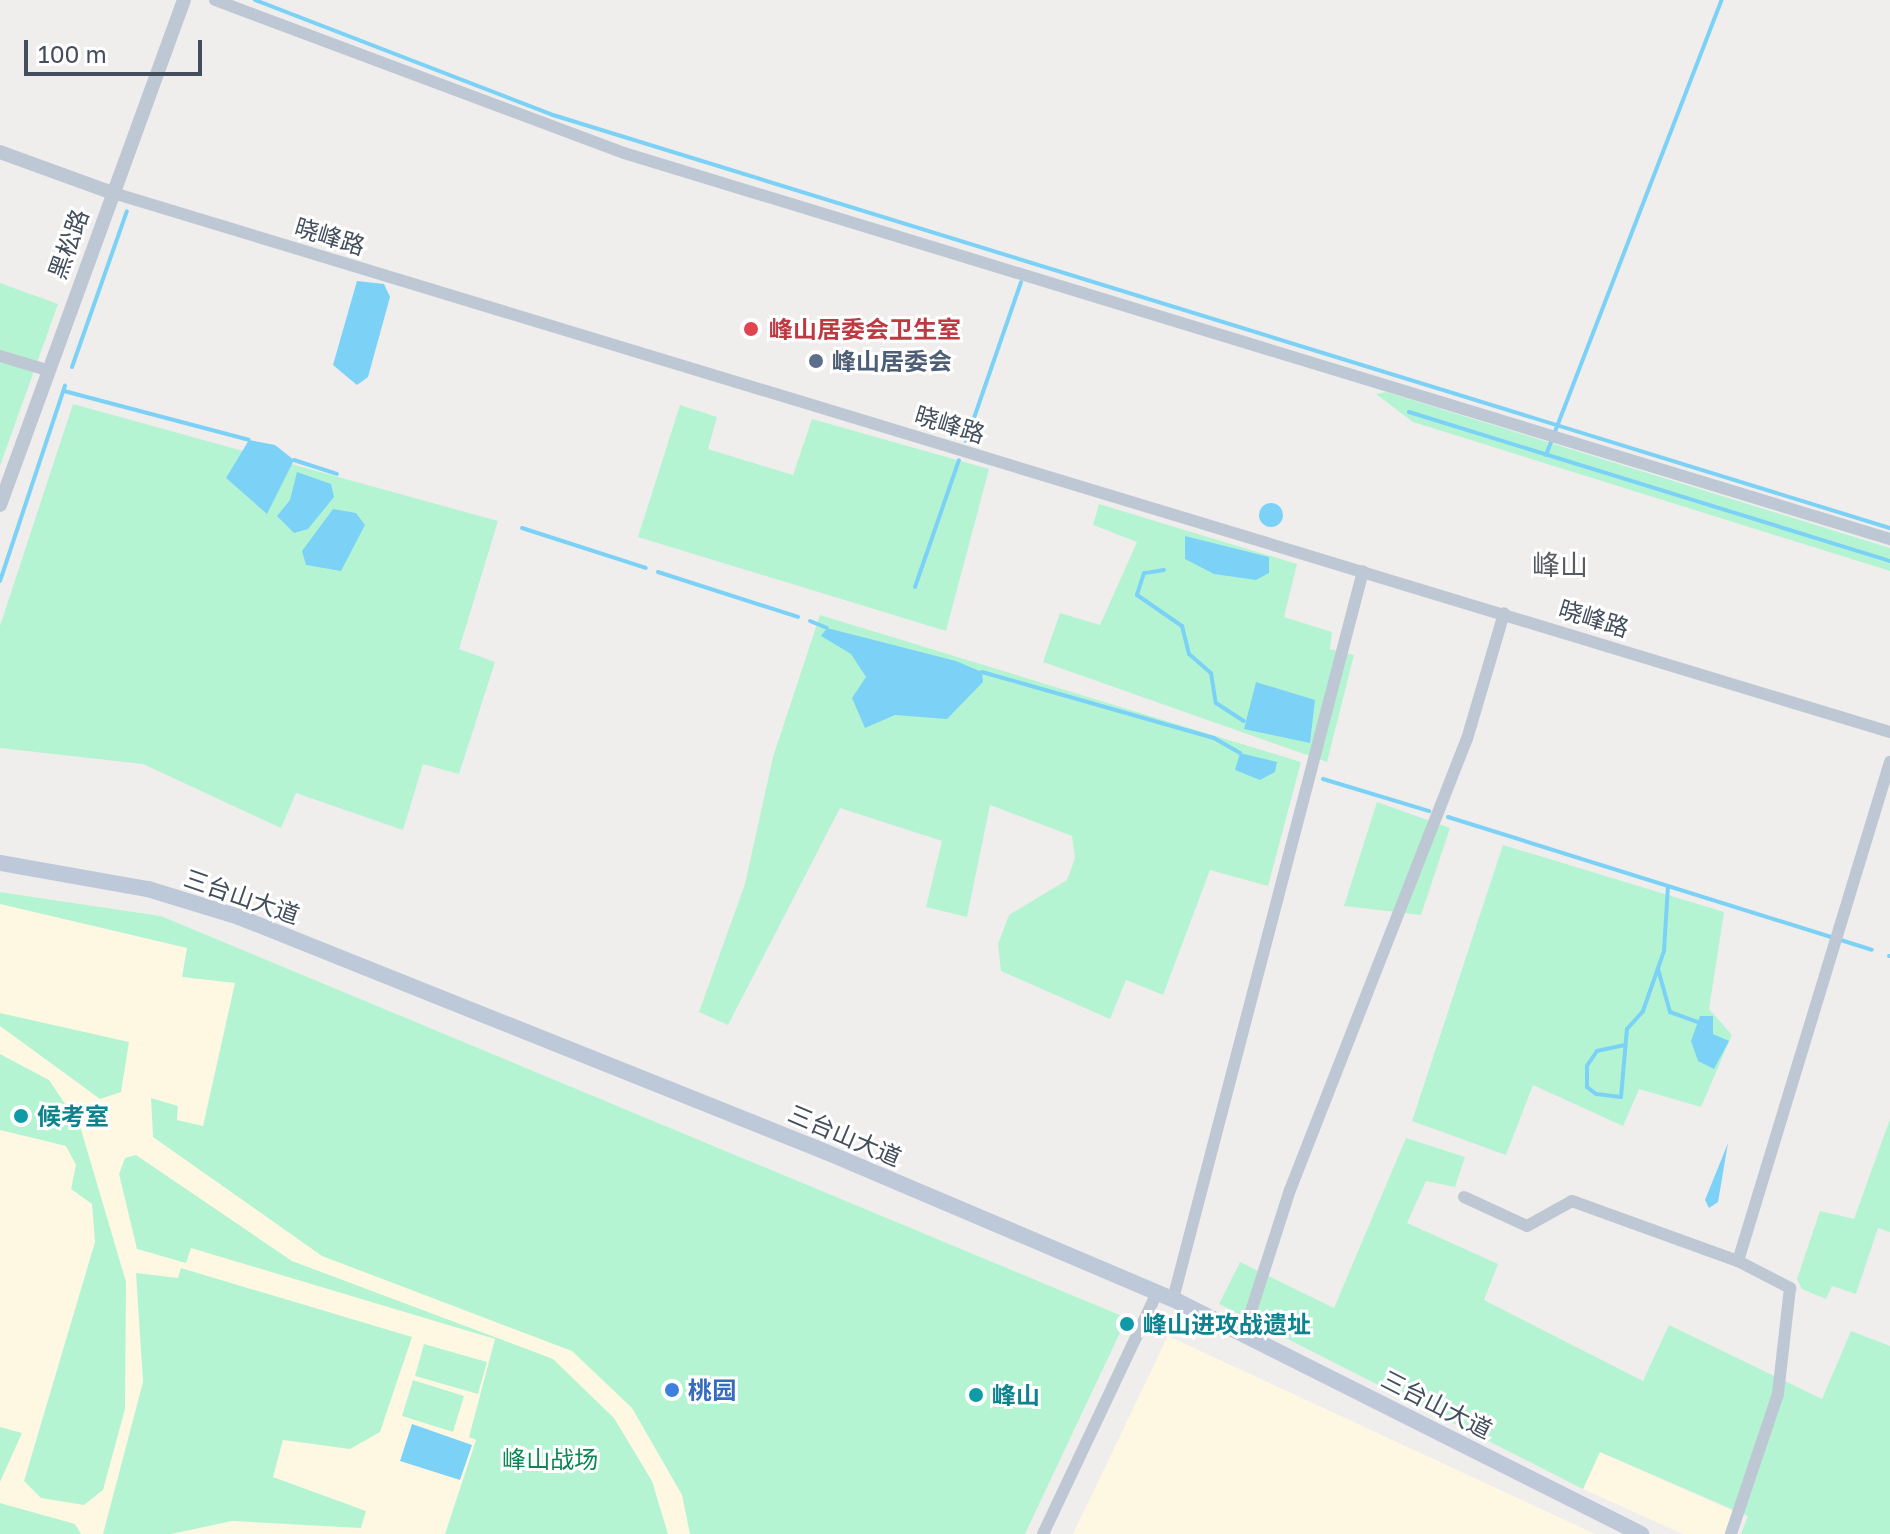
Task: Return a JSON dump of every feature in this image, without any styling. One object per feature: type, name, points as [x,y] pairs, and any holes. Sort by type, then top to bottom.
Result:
[{"type":"main road","name":"三台山大道","points":[[0,863],[148,889],[239,917],[1165,1296],[1641,1534]]},
{"type":"street","name":"黑松路","points":[[0,505],[110,192],[184,0]]},
{"type":"street","points":[[215,0],[624,153],[1890,539]]},
{"type":"street","name":"晓峰路","points":[[0,152],[110,192],[1890,732]]},
{"type":"street","points":[[0,356],[47,370]]},
{"type":"street","points":[[1043,1534],[1165,1296],[1363,571]]},
{"type":"street","points":[[1244,1333],[1290,1190],[1467,739],[1504,613]]},
{"type":"street","points":[[1738,1261],[1890,762]]},
{"type":"street","points":[[1464,1197],[1527,1226],[1572,1201],[1738,1261],[1784,1283],[1790,1296],[1778,1394],[1731,1534]]},
{"type":"shaded area","points":[[0,892],[161,916],[1127,1318],[1025,1534],[0,1534]]},
{"type":"shaded area","points":[[1168,1336],[1595,1534],[1073,1534]]},
{"type":"shaded area","points":[[1600,1452],[1735,1512],[1725,1534],[1683,1534],[1583,1489]]},
{"type":"green space","points":[[0,283],[58,304],[0,466]]},
{"type":"green space","points":[[1386,392],[1890,548],[1890,571],[1413,422],[1376,394]]},
{"type":"green space","points":[[73,404],[498,521],[459,649],[495,662],[459,774],[423,764],[403,830],[296,793],[281,828],[143,764],[0,748],[0,626]]},
{"type":"green space","points":[[680,405],[717,417],[708,449],[793,475],[812,419],[989,469],[946,631],[638,537]]},
{"type":"green space","points":[[1099,504],[1297,564],[1284,617],[1332,632],[1330,649],[1354,655],[1327,762],[1043,662],[1060,613],[1100,625],[1137,542],[1093,525]]},
{"type":"green space","points":[[820,615],[1301,762],[1268,886],[1210,870],[1163,995],[1126,980],[1110,1019],[1001,971],[998,944],[1009,915],[1067,880],[1075,858],[1072,836],[990,805],[967,917],[926,907],[942,841],[840,808],[728,1025],[699,1012],[745,884],[773,757]]},
{"type":"green space","points":[[1377,802],[1450,828],[1421,915],[1344,906]]},
{"type":"green space","points":[[1503,845],[1724,912],[1709,1009],[1732,1035],[1701,1107],[1639,1089],[1623,1126],[1533,1085],[1506,1155],[1412,1121]]},
{"type":"green space","points":[[0,892],[161,916],[1127,1318],[1025,1534],[690,1534],[682,1495],[632,1408],[572,1351],[322,1256],[153,1137],[151,1098],[178,1106],[177,1120],[203,1126],[235,983],[182,977],[187,948],[0,904]]},
{"type":"green space","points":[[0,1013],[129,1042],[121,1092],[100,1099],[0,1026]]},
{"type":"green space","points":[[0,1054],[49,1080],[80,1126],[126,1282],[125,1409],[103,1490],[84,1505],[41,1498],[24,1481],[95,1242],[92,1204],[71,1189],[76,1165],[66,1146],[0,1130]]},
{"type":"green space","points":[[1890,1119],[1890,1232],[1878,1228],[1856,1294],[1832,1286],[1826,1299],[1802,1289],[1797,1279],[1820,1211],[1854,1219]]},
{"type":"green space","points":[[1406,1138],[1465,1157],[1455,1187],[1426,1181],[1407,1223],[1498,1264],[1484,1300],[1643,1381],[1669,1325],[1822,1399],[1851,1331],[1890,1346],[1890,1534],[1741,1534],[1748,1516],[1600,1452],[1583,1489],[1219,1304],[1240,1262],[1334,1308]]},
{"type":"green space","name":"峰山战场","points":[[136,1155],[292,1261],[553,1359],[614,1418],[652,1481],[668,1534],[445,1534],[476,1440],[469,1437],[495,1339],[191,1248],[186,1263],[137,1249],[119,1174],[125,1158]]},
{"type":"green space","points":[[181,1268],[412,1337],[380,1432],[350,1449],[283,1440],[273,1477],[366,1511],[361,1528],[232,1521],[171,1534],[103,1534],[143,1382],[136,1273],[178,1278]]},
{"type":"green space","points":[[424,1344],[487,1362],[478,1394],[415,1376]]},
{"type":"green space","points":[[413,1380],[464,1396],[453,1432],[402,1416]]},
{"type":"green space","points":[[0,1427],[22,1433],[0,1482]]},
{"type":"green space","points":[[0,1503],[75,1524],[81,1534],[0,1534]]},
{"type":"water","points":[[357,281],[384,284],[390,297],[368,377],[357,385],[333,365]]},
{"type":"water","points":[[249,440],[275,445],[294,460],[267,514],[226,478]]},
{"type":"water","points":[[297,472],[331,484],[334,497],[308,529],[294,533],[277,516],[290,500]]},
{"type":"water","points":[[1271,503],[1280,506],[1283,515],[1280,524],[1271,527],[1262,524],[1259,515],[1262,506]]},
{"type":"water","points":[[333,509],[356,513],[365,525],[341,571],[306,565],[302,551]]},
{"type":"water","points":[[1185,536],[1269,557],[1269,573],[1256,580],[1214,574],[1185,559]]},
{"type":"water","points":[[827,628],[956,661],[982,672],[983,682],[947,719],[895,715],[865,728],[852,698],[866,677],[851,654],[821,636]]},
{"type":"water","points":[[1256,682],[1315,700],[1310,743],[1244,729]]},
{"type":"water","points":[[1240,753],[1277,762],[1275,772],[1260,780],[1235,770]]},
{"type":"water","points":[[1700,1016],[1713,1016],[1713,1034],[1729,1041],[1714,1069],[1698,1061],[1691,1041]]},
{"type":"water","points":[[1728,1143],[1718,1202],[1709,1208],[1705,1200]]},
{"type":"water","points":[[412,1424],[472,1445],[460,1480],[400,1461]]},
{"type":"waterway","points":[[255,0],[553,115],[1890,528]]},
{"type":"waterway","points":[[1546,455],[1722,0]]},
{"type":"waterway","points":[[72,367],[127,211]]},
{"type":"waterway","points":[[966,441],[1021,282]]},
{"type":"waterway","points":[[0,581],[65,386]]},
{"type":"waterway","points":[[64,391],[249,440]]},
{"type":"waterway","points":[[1409,412],[1890,561]]},
{"type":"waterway","points":[[294,460],[337,474]]},
{"type":"waterway","points":[[915,587],[959,460]]},
{"type":"waterway","points":[[522,528],[646,568]]},
{"type":"waterway","points":[[1164,570],[1144,573],[1137,595],[1182,626],[1189,654],[1211,673],[1216,703],[1244,721]]},
{"type":"waterway","points":[[658,572],[798,617]]},
{"type":"waterway","points":[[810,621],[827,628]]},
{"type":"waterway","points":[[982,672],[1214,738],[1240,753]]},
{"type":"waterway","points":[[1323,779],[1429,811]]},
{"type":"waterway","points":[[1448,817],[1872,950]]},
{"type":"waterway","points":[[1625,1045],[1597,1051],[1587,1066],[1587,1087],[1596,1094],[1621,1097],[1627,1029],[1643,1011],[1664,951],[1668,886]]},
{"type":"waterway","points":[[1658,969],[1670,1012],[1700,1023]]},
{"type":"place","name":"峰山居委会卫生室","points":[[751,329]]},
{"type":"place","name":"峰山居委会","points":[[816,361]]},
{"type":"place","name":"候考室","points":[[21,1116]]},
{"type":"place","name":"峰山进攻战遗址","points":[[1127,1324]]},
{"type":"place","name":"桃园","points":[[672,1390]]},
{"type":"place","name":"峰山","points":[[976,1395]]},
{"type":"district","name":"峰山","points":[[1560,565]]}]
